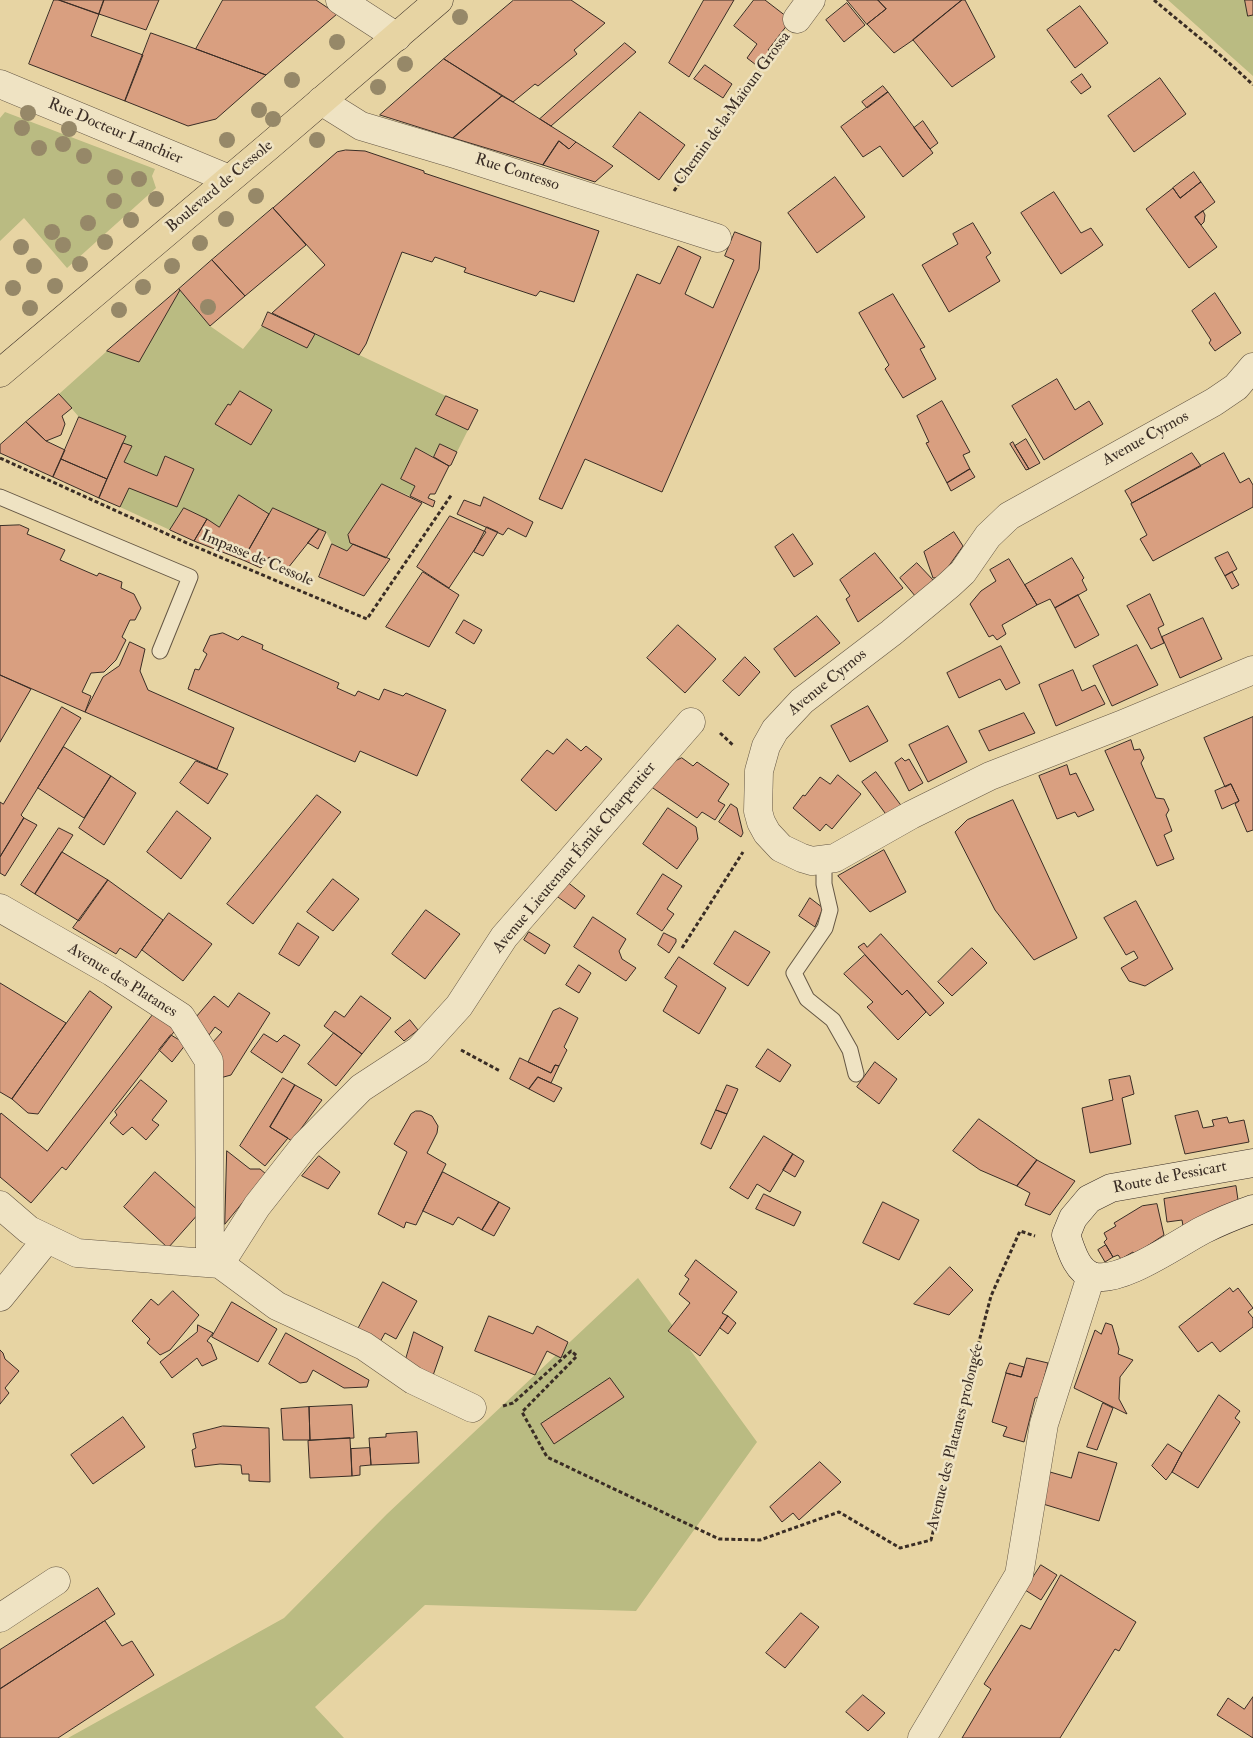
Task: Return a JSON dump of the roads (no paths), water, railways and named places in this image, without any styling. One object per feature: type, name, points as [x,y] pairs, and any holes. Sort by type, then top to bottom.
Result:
[{"type":"main road","name":"Boulevard de Cessole","points":[[0,373],[439,0]]},
{"type":"street","points":[[340,0],[397,37]]},
{"type":"street","name":"Rue Docteur Lanchier","points":[[0,84],[229,179]]},
{"type":"street","name":"Rue Contesso","points":[[321,101],[361,126],[717,238]]},
{"type":"street","name":"Avenue Cyrnos","points":[[1253,367],[1236,387],[1214,402],[1009,516],[988,536],[963,572],[949,585],[891,633],[802,701],[786,716],[766,746],[759,771],[758,801],[761,822],[770,837],[781,848],[802,858],[812,861],[824,860],[844,854],[911,815],[990,776],[1190,698],[1253,670]]},
{"type":"street","name":"Avenue Lieutenant Émile Charpentier","points":[[215,1263],[305,1145],[360,1088],[419,1050],[459,1006],[504,937],[691,722]]},
{"type":"street","name":"Avenue des Platanes","points":[[0,908],[112,972],[181,1017],[209,1061],[215,1263]]},
{"type":"street","name":"Route de Pessicart","points":[[1091,1276],[1079,1266],[1066,1235],[1073,1218],[1089,1199],[1111,1188],[1253,1163]]},
{"type":"street","points":[[0,1205],[29,1230],[77,1253],[215,1263],[277,1306],[364,1346],[413,1380],[472,1408]]},
{"type":"street","points":[[922,1738],[1019,1575],[1044,1424],[1091,1276],[1106,1278],[1127,1271],[1203,1230],[1253,1210]]},
{"type":"street","points":[[0,1297],[47,1239]]},
{"type":"street","points":[[0,1618],[56,1581]]},
{"type":"lane","points":[[0,497],[190,577],[160,651]]},
{"type":"lane","points":[[824,860],[824,884],[830,910],[825,928],[794,973],[807,999],[833,1020],[850,1050],[856,1074]]}]
